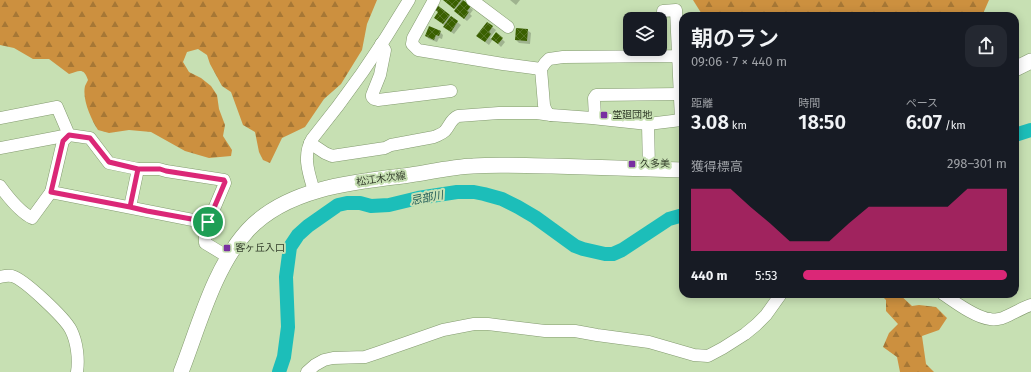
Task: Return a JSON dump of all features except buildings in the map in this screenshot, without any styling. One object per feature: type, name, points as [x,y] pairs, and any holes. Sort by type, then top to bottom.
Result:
[{"type":"main road","points":[[1019,67],[1031,61]]},
{"type":"main road","name":"松江木次線","points":[[180,372],[216,282],[228,257],[238,242],[249,229],[264,216],[292,200],[314,191],[376,179],[471,166],[499,165],[679,170]]},
{"type":"street","points":[[314,191],[307,165],[307,150],[310,142],[352,88],[409,0]]},
{"type":"street","points":[[434,0],[413,38],[412,44],[418,50],[541,69]]},
{"type":"street","points":[[472,0],[508,27]]},
{"type":"street","points":[[663,11],[676,10],[679,75]]},
{"type":"street","points":[[381,44],[385,50],[380,75],[372,95],[374,99],[378,100],[450,91]]},
{"type":"street","points":[[551,115],[547,113],[544,105],[541,69],[549,59],[678,56]]},
{"type":"street","points":[[595,118],[594,98],[596,95],[679,94]]},
{"type":"street","points":[[0,118],[57,107],[69,135]]},
{"type":"street","points":[[310,142],[325,153],[332,156],[385,148],[391,145],[440,135],[445,131],[454,117],[485,114],[537,113],[648,124],[679,120]]},
{"type":"street","points":[[648,124],[649,169]]},
{"type":"street","points":[[0,186],[28,216],[32,218],[51,192],[63,141],[69,135]]},
{"type":"street","points":[[0,148],[69,135],[90,138],[109,162],[138,169],[160,169],[224,180],[225,182],[208,222],[205,233],[205,243],[228,257]]},
{"type":"street","points":[[130,207],[138,169]]},
{"type":"street","points":[[51,192],[208,222]]},
{"type":"street","points":[[0,277],[5,275],[17,278],[36,292],[64,321],[70,329],[74,340],[77,355],[77,372]]},
{"type":"street","points":[[307,372],[315,365],[328,359],[365,357],[443,330],[474,324],[488,324],[545,331],[575,331],[649,342],[694,355],[708,356],[745,334],[766,316],[778,298]]},
{"type":"street","points":[[950,298],[983,318],[991,320],[1004,317],[1022,308],[1031,306]]},
{"type":"green space","points":[[0,0],[377,0],[367,24],[362,50],[341,84],[324,99],[305,127],[282,138],[270,163],[263,160],[259,152],[255,132],[243,125],[231,92],[222,86],[210,64],[207,55],[198,49],[187,52],[183,62],[189,72],[201,78],[211,86],[217,95],[219,109],[225,125],[223,136],[232,150],[231,156],[209,158],[185,151],[151,132],[129,130],[109,133],[98,130],[90,115],[86,103],[84,91],[88,80],[85,73],[79,71],[69,74],[49,59],[33,59],[14,48],[0,45]]},
{"type":"green space","points":[[693,0],[989,0],[984,12],[700,12]]},
{"type":"green space","points":[[884,298],[903,298],[912,306],[919,305],[936,307],[947,318],[939,330],[922,336],[926,364],[934,372],[900,372],[897,357],[883,347],[889,333],[898,324],[886,311],[886,300]]},
{"type":"waterway","name":"忌部川","points":[[1019,134],[1031,130]]},
{"type":"waterway","name":"忌部川","points":[[279,372],[284,357],[288,327],[286,277],[290,247],[298,235],[308,226],[338,205],[347,203],[360,203],[371,206],[389,205],[418,198],[457,192],[474,192],[502,199],[535,217],[575,246],[605,254],[613,254],[622,250],[669,219],[679,216]]},
{"type":"place","name":"堂廻団地","points":[[604,115]]},
{"type":"place","name":"久多美","points":[[632,164]]},
{"type":"place","name":"客ヶ丘入口","points":[[227,248]]},
{"type":"route","points":[[208,222],[130,207],[138,169],[109,162],[90,138],[69,135],[63,141],[51,192],[130,207],[138,169],[160,169],[224,180],[225,182],[208,222]]}]
